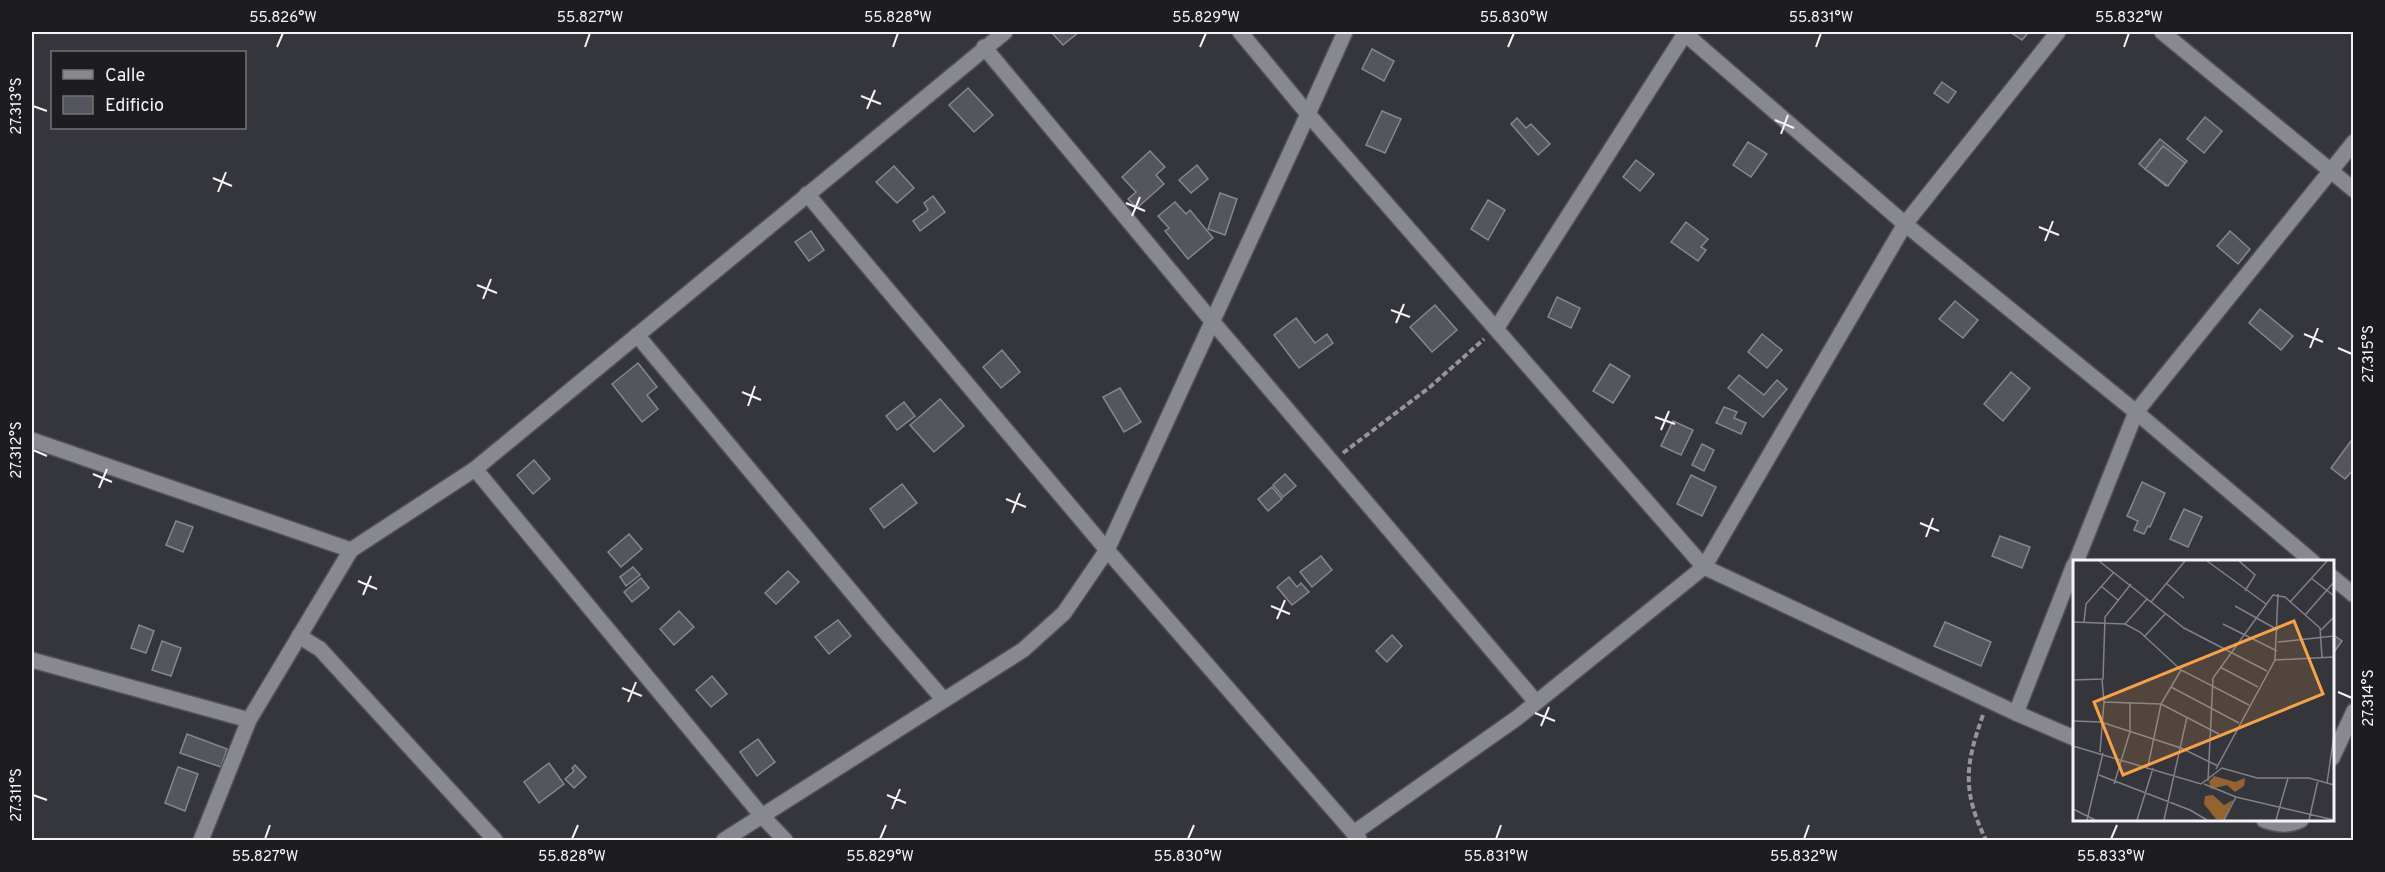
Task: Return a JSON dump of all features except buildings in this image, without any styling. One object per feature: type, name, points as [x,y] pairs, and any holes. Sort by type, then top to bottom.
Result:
[{"type":"street","points":[[203,840],[249,720],[351,550],[475,469],[1005,32]]},
{"type":"street","points":[[1240,32],[1308,114],[1704,567],[2073,738]]},
{"type":"street","points":[[724,840],[1023,650],[1064,613],[1107,550],[1345,32]]},
{"type":"street","points":[[1496,329],[1685,32],[1905,224],[2136,412],[2312,560]]},
{"type":"street","points":[[807,194],[1107,550],[1358,836],[1536,702],[1704,567],[1905,224],[2058,32]]},
{"type":"street","points":[[2162,32],[2354,190]]},
{"type":"street","points":[[984,47],[1212,321],[1536,702]]},
{"type":"street","points":[[2076,560],[2136,412],[2354,142]]},
{"type":"street","points":[[638,335],[944,700]]},
{"type":"street","points":[[32,440],[351,550]]},
{"type":"street","points":[[475,469],[762,816],[785,840]]},
{"type":"street","points":[[2016,713],[2073,568]]},
{"type":"street","points":[[2334,580],[2354,595]]},
{"type":"street","points":[[298,636],[320,650],[495,840]]},
{"type":"street","points":[[32,660],[249,720]]},
{"type":"street","points":[[2334,754],[2354,711]]},
{"type":"street","points":[[2267,821],[2282,832],[2298,821]]},
{"type":"path","points":[[1332,462],[1430,387],[1496,329]]},
{"type":"path","points":[[1986,840],[1974,813],[1968,779],[1971,747],[1989,700]]}]
